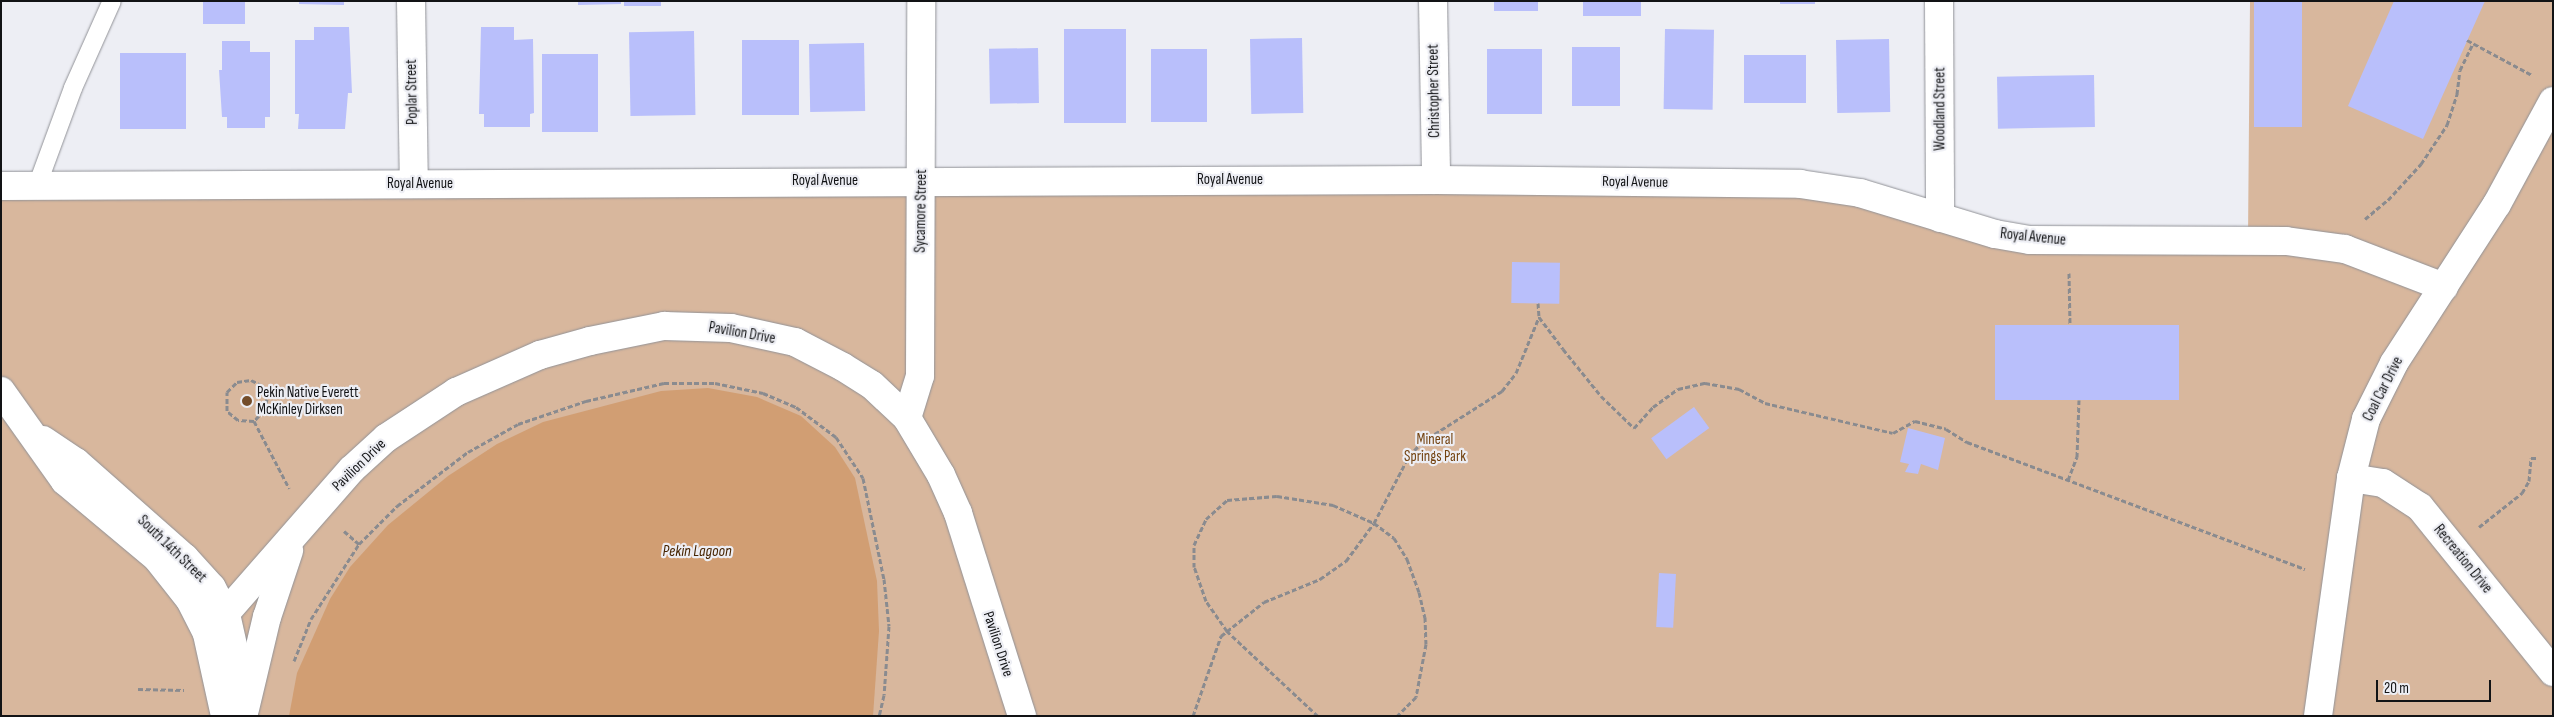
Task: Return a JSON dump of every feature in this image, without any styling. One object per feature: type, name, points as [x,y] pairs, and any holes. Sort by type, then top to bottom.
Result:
[{"type":"street","name":"Poplar Street","points":[[411,1],[414,184]]},
{"type":"street","name":"Sycamore Street","points":[[907,418],[920,376],[921,1]]},
{"type":"street","name":"Christopher Street","points":[[1433,1],[1436,180]]},
{"type":"street","name":"Woodland Street","points":[[1939,1],[1940,218]]},
{"type":"street","name":"Coal Car Drive","points":[[2318,716],[2351,478],[2366,419],[2376,396],[2496,204],[2553,101]]},
{"type":"street","name":"Royal Avenue","points":[[1,186],[922,180],[1436,180],[1800,184],[1860,193],[1940,218],[2029,240],[2286,241],[2345,249],[2444,287]]},
{"type":"street","name":"Pavilion Drive","points":[[207,634],[352,469],[386,438],[456,392],[540,355],[590,340],[664,326],[731,328],[795,342],[872,385],[907,418],[942,475],[958,514],[1022,716]]},
{"type":"street","name":"South 14th Street","points":[[3,399],[65,481],[157,558],[190,600],[207,634],[224,716]]},
{"type":"street","name":"South 14th Street","points":[[27,430],[76,462],[185,558],[212,588],[226,614],[239,672],[244,716]]},
{"type":"street","name":"Recreation Drive","points":[[2351,478],[2383,483],[2420,507],[2553,672]]},
{"type":"street","name":"Pavilion Drive","points":[[244,716],[272,598],[298,531]]},
{"type":"lane","points":[[38,186],[73,88],[112,1]]},
{"type":"path","points":[[2467,40],[2536,77]]},
{"type":"path","points":[[2358,225],[2388,200],[2421,164],[2447,125],[2457,94],[2460,70],[2473,43]]},
{"type":"path","points":[[2068,269],[2070,325]]},
{"type":"path","points":[[1193,716],[1216,647],[1227,631],[1264,602],[1334,571],[1360,546],[1374,523],[1394,479],[1422,442],[1502,391],[1516,373],[1539,317],[1538,303]]},
{"type":"path","points":[[1539,317],[1601,396],[1634,428],[1653,407],[1678,389],[1705,384],[1739,389],[1765,403],[1893,433],[1915,421],[1946,429],[1967,442],[2308,570]]},
{"type":"path","points":[[251,380],[261,385],[267,400],[264,410],[254,421],[238,420],[228,411],[228,392],[237,382],[251,380]]},
{"type":"path","points":[[292,669],[312,619],[359,544],[397,506],[468,452],[518,424],[586,401],[664,384],[715,384],[763,393],[796,407],[836,437],[863,478],[884,579],[889,626],[884,695],[879,716]]},
{"type":"path","points":[[2068,480],[2077,457],[2079,400]]},
{"type":"path","points":[[254,421],[271,448],[280,476],[295,494]]},
{"type":"path","points":[[2474,531],[2522,493],[2529,481],[2531,458],[2536,458]]},
{"type":"path","points":[[1318,716],[1227,631],[1206,601],[1194,567],[1194,545],[1206,519],[1227,500],[1276,496],[1333,505],[1374,523],[1394,538],[1407,559],[1425,617],[1426,644],[1416,697],[1397,716]]},
{"type":"path","points":[[340,529],[359,544]]},
{"type":"path","points":[[138,689],[189,690]]},
{"type":"green space","name":"Mineral Springs Park","points":[[2250,1],[2553,1],[2553,716],[1,716],[1,186],[1772,184],[2029,240],[2248,237]]},
{"type":"water","name":"Pekin Lagoon","points":[[708,388],[757,397],[801,416],[835,447],[855,478],[877,581],[879,631],[873,716],[289,716],[297,673],[330,599],[350,567],[388,525],[448,476],[497,444],[543,422],[661,391]]},
{"type":"building","points":[[203,1],[245,1],[245,24],[203,24]]},
{"type":"building","points":[[299,1],[344,1],[344,5],[299,4]]},
{"type":"building","points":[[578,1],[621,1],[621,4],[578,5]]},
{"type":"building","points":[[624,1],[661,1],[661,6],[624,6]]},
{"type":"building","points":[[1494,1],[1538,1],[1538,11],[1494,11]]},
{"type":"building","points":[[1583,1],[1641,1],[1641,16],[1583,16]]},
{"type":"building","points":[[1780,1],[1815,1],[1815,4],[1780,4]]},
{"type":"building","points":[[2254,1],[2302,1],[2302,127],[2254,127]]},
{"type":"building","points":[[2394,1],[2485,1],[2423,139],[2348,106]]},
{"type":"building","points":[[314,27],[349,27],[352,93],[348,93],[345,129],[298,129],[299,114],[295,114],[295,40],[314,40]]},
{"type":"building","points":[[481,27],[514,27],[514,40],[533,39],[534,113],[530,114],[530,127],[484,127],[484,114],[479,114]]},
{"type":"building","points":[[1064,29],[1126,29],[1126,123],[1064,123]]},
{"type":"building","points":[[1665,29],[1714,30],[1713,110],[1664,109]]},
{"type":"building","points":[[694,31],[695,115],[630,116],[629,32]]},
{"type":"building","points":[[1302,38],[1303,113],[1251,114],[1250,39]]},
{"type":"building","points":[[1889,39],[1890,112],[1837,113],[1836,40]]},
{"type":"building","points":[[742,40],[799,40],[799,115],[742,115]]},
{"type":"building","points":[[222,41],[250,41],[250,52],[270,52],[270,117],[265,117],[265,128],[227,128],[227,117],[222,117],[219,70],[222,70]]},
{"type":"building","points":[[864,43],[865,111],[810,112],[809,44]]},
{"type":"building","points":[[1572,47],[1620,47],[1620,106],[1572,106]]},
{"type":"building","points":[[1038,48],[1039,103],[990,104],[989,49]]},
{"type":"building","points":[[1151,49],[1207,49],[1207,122],[1151,122]]},
{"type":"building","points":[[1487,49],[1542,49],[1542,114],[1487,114]]},
{"type":"building","points":[[120,53],[186,53],[186,129],[120,129]]},
{"type":"building","points":[[542,54],[598,54],[598,132],[542,132]]},
{"type":"building","points":[[1744,55],[1806,55],[1806,103],[1744,103]]},
{"type":"building","points":[[2094,75],[2095,127],[1998,129],[1997,77]]},
{"type":"building","points":[[1512,262],[1560,263],[1559,304],[1511,303]]},
{"type":"building","points":[[1995,325],[2179,325],[2179,400],[1995,400]]},
{"type":"building","points":[[1694,407],[1709,428],[1666,459],[1651,438]]},
{"type":"building","points":[[1908,428],[1945,438],[1938,470],[1921,464],[1918,474],[1905,472],[1909,464],[1900,462]]},
{"type":"building","points":[[1659,573],[1676,574],[1673,628],[1656,627]]},
{"type":"place","name":"Pekin Native Everett McKinley Dirksen","points":[[247,401]]}]
